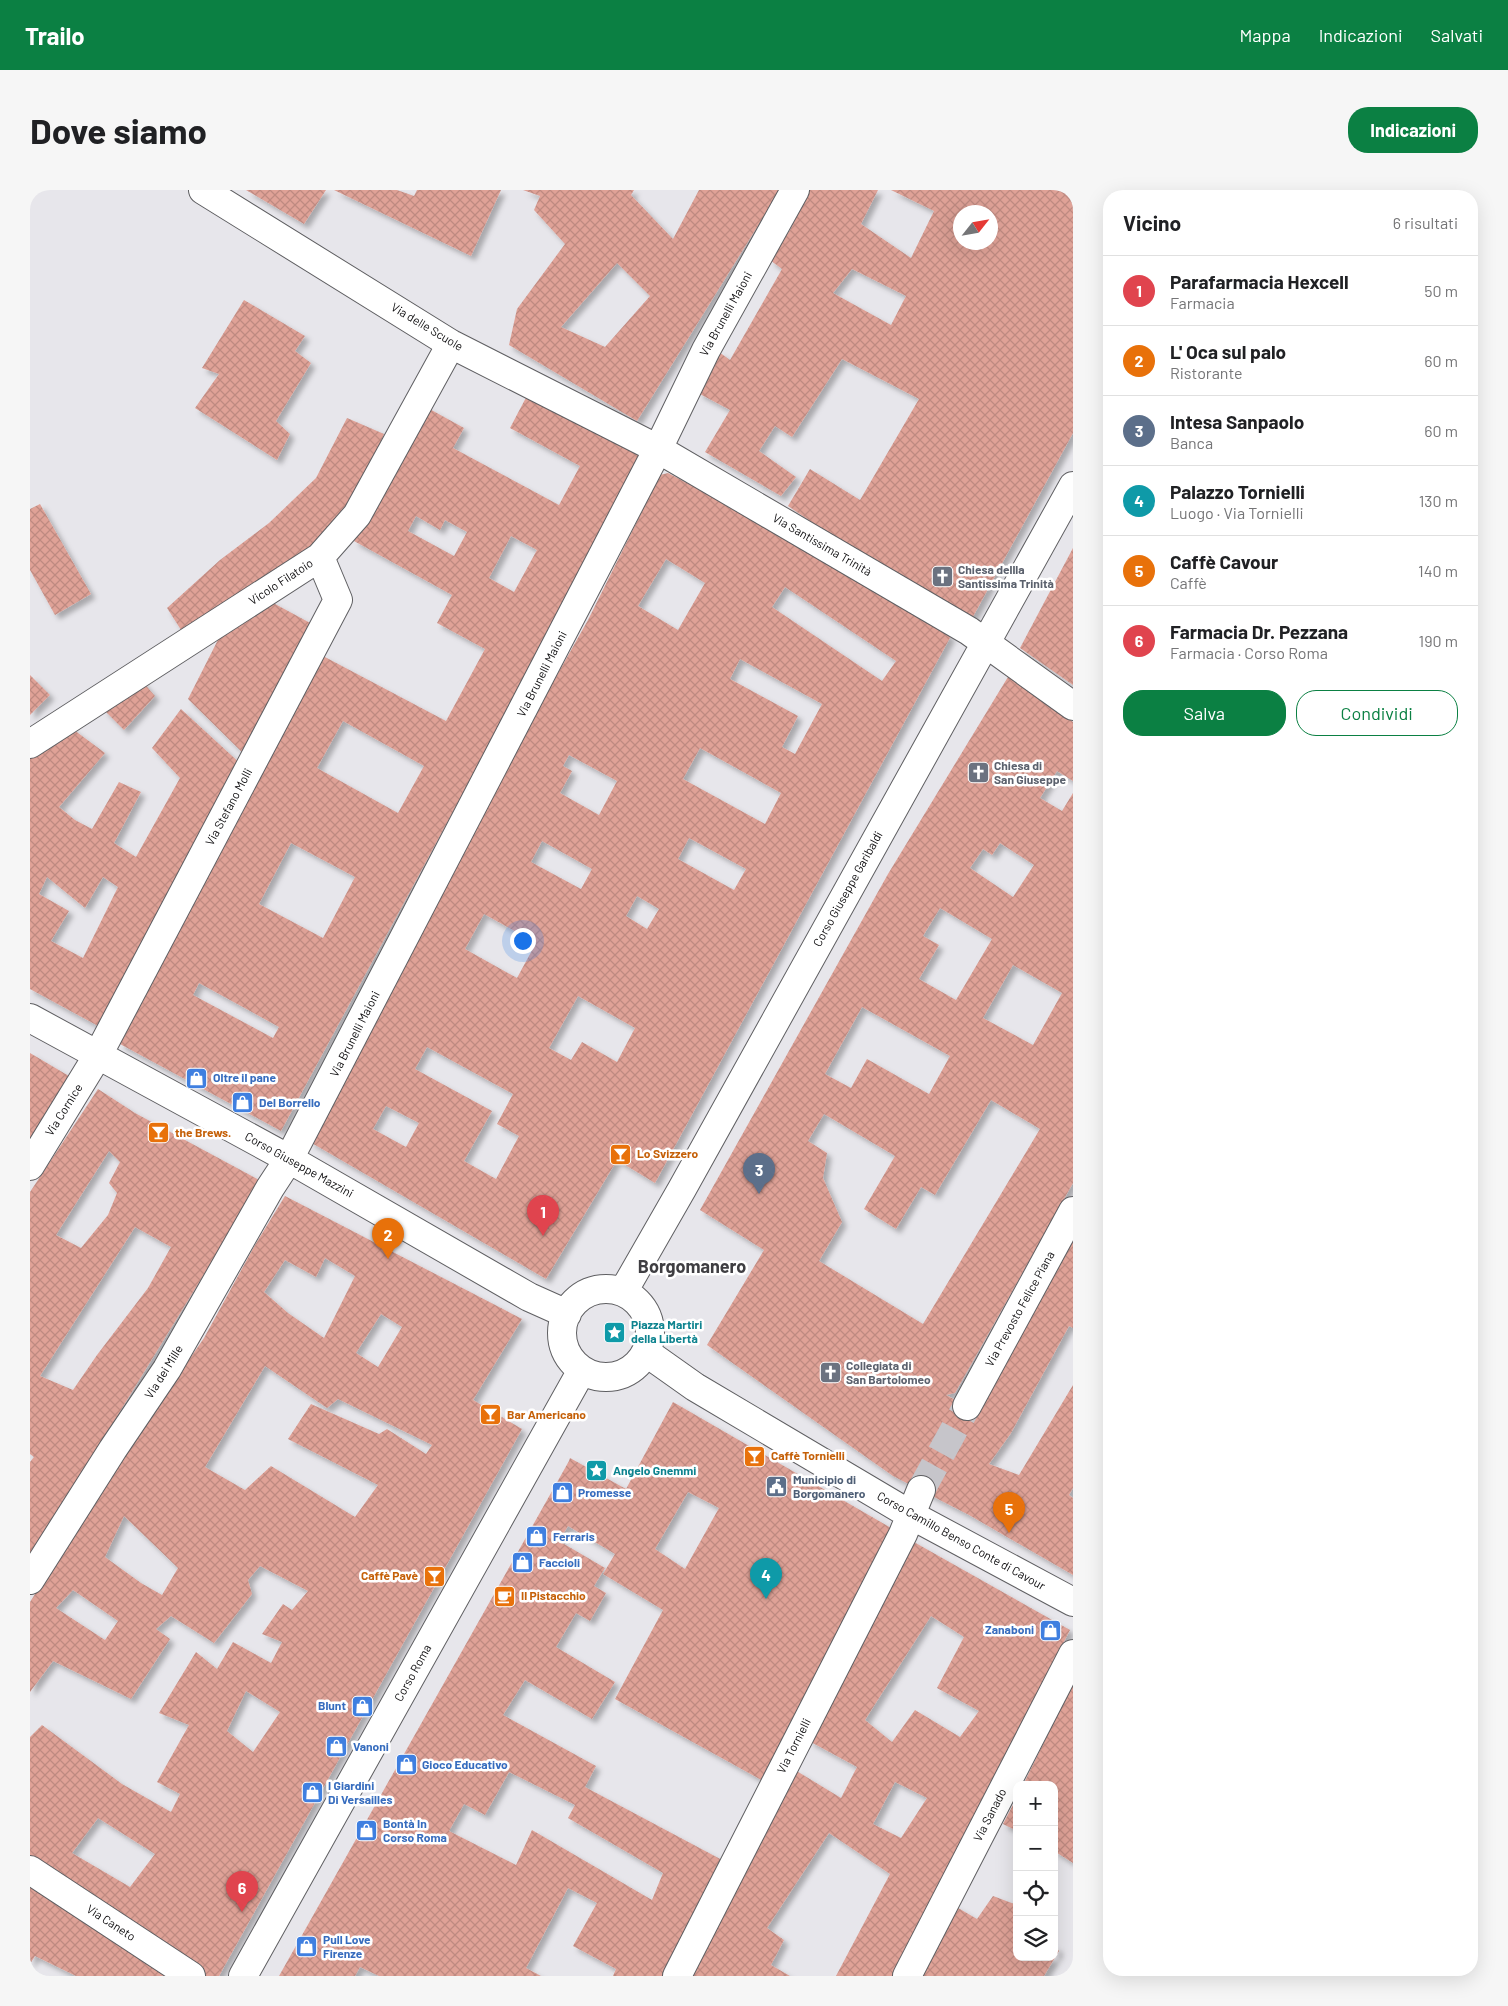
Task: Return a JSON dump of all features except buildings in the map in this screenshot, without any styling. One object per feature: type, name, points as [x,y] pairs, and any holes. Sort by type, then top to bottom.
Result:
[{"type":"street","name":"Via delle Scuole","points":[[203,190],[451,344],[658,450]]},
{"type":"street","name":"Via Brunelli Maioni","points":[[289,1159],[658,450],[706,350],[795,190]]},
{"type":"street","name":"Vicolo Filatoio","points":[[30,744],[320,557],[357,516],[451,344]]},
{"type":"street","name":"Via Santissima Trinità","points":[[658,450],[986,641],[1073,706]]},
{"type":"street","name":"Corso Giuseppe Garibaldi","points":[[623,1292],[682,1190],[1073,486]]},
{"type":"street","name":"Via Stefano Molli","points":[[98,1055],[338,600],[320,557]]},
{"type":"street","name":"Corso Giuseppe Mazzini","points":[[30,1018],[289,1159],[529,1297],[566,1314]]},
{"type":"street","name":"Via Cornice","points":[[30,1166],[98,1055]]},
{"type":"street","name":"Via dei Mille","points":[[30,1580],[113,1449],[167,1369],[270,1188],[289,1159]]},
{"type":"street","name":"Via Prevosto Felice Piana","points":[[967,1406],[1073,1211]]},
{"type":"street","points":[[610,1289],[623,1292],[635,1300],[645,1311],[650,1324],[651,1339],[647,1353],[638,1365],[625,1374],[611,1378],[596,1376],[582,1370],[572,1362],[566,1351],[562,1338],[566,1314],[574,1303],[585,1294],[597,1290],[610,1289]]},
{"type":"street","name":"Corso Camillo Benso Conte di Cavour","points":[[647,1353],[695,1387],[911,1515],[1073,1602]]},
{"type":"street","name":"Corso Roma","points":[[243,1976],[582,1370]]},
{"type":"street","points":[[911,1515],[921,1490]]},
{"type":"street","name":"Via Tornielli","points":[[677,1976],[911,1515]]},
{"type":"street","name":"Via Sanado","points":[[907,1976],[1073,1654]]},
{"type":"street","name":"Via Caneto","points":[[30,1870],[191,1976]]},
{"type":"tunnel","points":[[921,1490],[967,1406]]},
{"type":"place","name":"Chiesa dellla Santissima Trinità","points":[[942,577]]},
{"type":"place","name":"Chiesa di San Giuseppe","points":[[978,773]]},
{"type":"place","name":"Oltre il pane","points":[[197,1078]]},
{"type":"place","name":"Del Borrello","points":[[243,1103]]},
{"type":"place","name":"the Brews.","points":[[159,1133]]},
{"type":"place","name":"Lo Svizzero","points":[[621,1154]]},
{"type":"place","name":"Intesa Sanpaolo","points":[[759,1194]]},
{"type":"place","name":"Parafarmacia Hexcell","points":[[543,1236]]},
{"type":"place","name":"L' Oca sul palo","points":[[388,1259]]},
{"type":"place","name":"Piazza Martiri della Libertà","points":[[615,1332]]},
{"type":"place","name":"Collegiata di San Bartolomeo","points":[[830,1373]]},
{"type":"place","name":"Bar Americano","points":[[491,1415]]},
{"type":"place","name":"Caffè Tornielli","points":[[755,1456]]},
{"type":"place","name":"Angelo Gnemmi","points":[[597,1471]]},
{"type":"place","name":"Municipio di Borgomanero","points":[[777,1487]]},
{"type":"place","name":"Promesse","points":[[562,1493]]},
{"type":"place","name":"Caffè Cavour","points":[[1009,1533]]},
{"type":"place","name":"Ferraris","points":[[537,1537]]},
{"type":"place","name":"Faccioli","points":[[523,1563]]},
{"type":"place","name":"Caffè Pavè","points":[[434,1576]]},
{"type":"place","name":"Il Pistacchio","points":[[505,1596]]},
{"type":"place","name":"Palazzo Tornielli","points":[[766,1599]]},
{"type":"place","name":"Zanaboni","points":[[1050,1630]]},
{"type":"place","name":"Blunt","points":[[362,1706]]},
{"type":"place","name":"Vanoni","points":[[337,1747]]},
{"type":"place","name":"Gioco Educativo","points":[[406,1765]]},
{"type":"place","name":"I Giardini Di Versailles","points":[[312,1793]]},
{"type":"place","name":"Bontà In Corso Roma","points":[[367,1831]]},
{"type":"place","name":"Farmacia Dr. Pezzana","points":[[242,1912]]},
{"type":"place","name":"Pull Love Firenze","points":[[307,1947]]},
{"type":"district","name":"Borgomanero","points":[[692,1267]]}]
